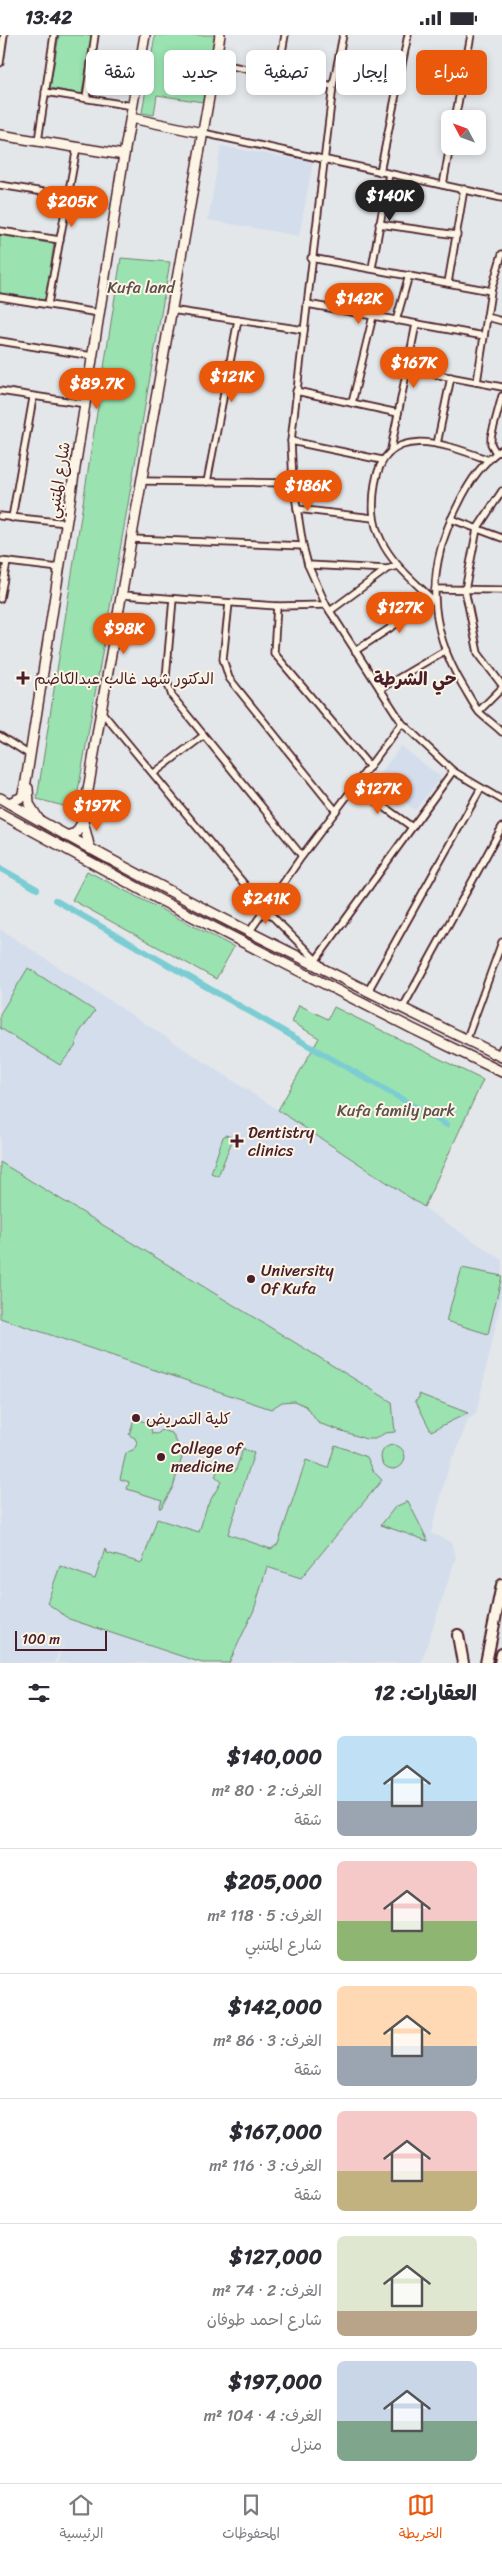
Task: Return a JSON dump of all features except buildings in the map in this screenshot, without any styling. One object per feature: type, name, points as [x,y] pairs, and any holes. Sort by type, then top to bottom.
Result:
[{"type":"highway","points":[[486,1663],[502,1585]]},
{"type":"highway","points":[[458,1635],[463,1663]]},
{"type":"highway","points":[[500,1663],[502,1654]]},
{"type":"street","points":[[38,141],[54,35]]},
{"type":"street","points":[[86,98],[95,35]]},
{"type":"street","name":"شارع المتنبي","points":[[10,803],[22,797],[26,781],[124,155],[145,35]]},
{"type":"street","points":[[218,50],[220,35]]},
{"type":"street","points":[[282,50],[285,35]]},
{"type":"street","points":[[343,35],[333,85],[326,159],[311,258],[291,441],[293,483],[303,546],[308,565],[328,608],[402,723],[453,771],[502,800]]},
{"type":"street","points":[[380,172],[408,35]]},
{"type":"street","points":[[457,110],[471,35]]},
{"type":"street","points":[[0,63],[3,37]]},
{"type":"street","points":[[326,84],[333,85]]},
{"type":"street","points":[[46,92],[133,106]]},
{"type":"street","points":[[66,836],[76,833],[83,821],[210,95]]},
{"type":"street","points":[[131,118],[502,198]]},
{"type":"street","points":[[0,135],[124,155]]},
{"type":"street","points":[[48,304],[77,147]]},
{"type":"street","points":[[443,185],[448,155]]},
{"type":"street","points":[[372,268],[389,174]]},
{"type":"street","points":[[0,185],[68,197]]},
{"type":"street","points":[[448,283],[464,189]]},
{"type":"street","points":[[379,224],[457,235]]},
{"type":"street","points":[[0,231],[60,240]]},
{"type":"street","points":[[477,382],[491,291],[495,272],[502,254]]},
{"type":"street","points":[[311,258],[491,291]]},
{"type":"street","points":[[495,272],[502,273]]},
{"type":"street","points":[[396,321],[409,275]]},
{"type":"street","points":[[0,297],[99,313]]},
{"type":"street","points":[[307,305],[484,337]]},
{"type":"street","points":[[172,310],[304,330]]},
{"type":"street","points":[[352,403],[373,316]]},
{"type":"street","points":[[487,317],[502,321]]},
{"type":"street","points":[[207,482],[238,320]]},
{"type":"street","points":[[416,324],[391,449],[382,460],[373,498],[373,518],[381,541],[398,566],[433,600]]},
{"type":"street","points":[[0,341],[92,356]]},
{"type":"street","points":[[407,369],[502,387]]},
{"type":"street","points":[[437,444],[451,377]]},
{"type":"street","points":[[0,391],[33,398],[86,404]]},
{"type":"street","points":[[296,391],[398,413]]},
{"type":"street","points":[[496,453],[491,437],[502,396]]},
{"type":"street","points":[[12,518],[33,398]]},
{"type":"street","points":[[291,441],[382,460]]},
{"type":"street","points":[[391,449],[418,443],[437,444],[489,460]]},
{"type":"street","points":[[502,449],[489,460],[468,484],[451,519],[440,552],[433,600],[437,625],[454,669],[479,711],[502,732]]},
{"type":"street","points":[[142,481],[293,483]]},
{"type":"street","points":[[479,711],[502,687],[478,653],[465,590],[477,529],[502,491]]},
{"type":"street","points":[[297,509],[373,518]]},
{"type":"street","points":[[0,516],[67,523]]},
{"type":"street","points":[[451,519],[502,538]]},
{"type":"street","points":[[132,539],[303,546]]},
{"type":"street","points":[[0,599],[3,562],[59,569]]},
{"type":"street","points":[[308,565],[387,569],[398,566]]},
{"type":"street","points":[[123,595],[328,608],[387,569]]},
{"type":"street","points":[[435,589],[502,590]]},
{"type":"street","points":[[173,599],[166,678],[172,696],[203,737],[302,856]]},
{"type":"street","points":[[355,651],[433,600]]},
{"type":"street","points":[[230,603],[223,659],[229,678],[336,811]]},
{"type":"street","points":[[277,606],[274,653],[370,767]]},
{"type":"street","points":[[380,689],[446,650]]},
{"type":"street","points":[[101,711],[264,908],[324,969]]},
{"type":"street","points":[[250,931],[264,908],[302,856],[402,723]]},
{"type":"street","points":[[0,736],[30,755]]},
{"type":"street","points":[[154,773],[203,737]]},
{"type":"street","points":[[316,960],[453,771]]},
{"type":"street","name":"شارع المتنبي","points":[[26,781],[28,800],[38,820]]},
{"type":"street","points":[[355,786],[412,827]]},
{"type":"street","points":[[368,991],[481,788]]},
{"type":"street","points":[[0,798],[90,849],[402,1009],[466,1041],[501,1053]]},
{"type":"street","points":[[0,813],[162,901],[502,1072]]},
{"type":"street","points":[[83,821],[90,849]]},
{"type":"street","points":[[402,1009],[502,827]]},
{"type":"street","points":[[266,953],[272,950],[271,942]]},
{"type":"street","points":[[466,1041],[502,942]]},
{"type":"shaded area","points":[[221,146],[313,162],[299,236],[208,220]]},
{"type":"shaded area","points":[[401,746],[441,777],[415,810],[375,780]]},
{"type":"shaded area","name":"University Of Kufa","points":[[0,929],[278,1110],[502,1260],[502,1298],[476,1414],[468,1420],[456,1452],[451,1459],[431,1533],[451,1542],[456,1557],[421,1663],[57,1663],[65,1639],[54,1663],[0,1663]]},
{"type":"green space","points":[[59,35],[92,35],[89,50],[86,50],[86,70],[82,94],[50,88]]},
{"type":"green space","points":[[155,35],[215,35],[212,50],[164,50],[164,95],[204,95],[203,102],[157,95],[154,115],[142,113],[145,95],[154,95],[152,50]]},
{"type":"green space","points":[[0,235],[54,244],[45,300],[0,293]]},
{"type":"green space","name":"Kufa land","points":[[121,258],[170,262],[75,809],[37,799]]},
{"type":"green space","points":[[87,871],[234,947],[216,979],[72,900]]},
{"type":"green space","points":[[28,968],[95,1011],[79,1033],[75,1047],[60,1065],[0,1028],[0,1014]]},
{"type":"green space","name":"Kufa family park","points":[[299,1005],[328,1019],[334,1007],[483,1080],[424,1207],[278,1110],[319,1038],[292,1022]]},
{"type":"green space","points":[[226,1135],[231,1137],[232,1141],[218,1176],[211,1173],[223,1137]]},
{"type":"green space","points":[[0,1162],[392,1402],[395,1432],[385,1433],[375,1439],[366,1439],[318,1423],[306,1406],[294,1401],[282,1402],[271,1409],[0,1318]]},
{"type":"green space","points":[[462,1268],[502,1276],[488,1334],[446,1321]]},
{"type":"green space","points":[[419,1394],[468,1413],[431,1431],[415,1400],[419,1398]]},
{"type":"green space","points":[[134,1419],[150,1423],[152,1433],[157,1434],[162,1430],[172,1433],[183,1454],[173,1487],[161,1508],[159,1508],[162,1500],[127,1489],[129,1482],[120,1479],[126,1453],[133,1451],[137,1444],[135,1438],[129,1435]]},
{"type":"green space","points":[[335,1445],[367,1457],[374,1472],[382,1480],[301,1578],[267,1567],[254,1610],[229,1663],[202,1663],[69,1619],[47,1603],[60,1566],[95,1579],[105,1549],[107,1553],[142,1563],[157,1519],[199,1532],[207,1506],[221,1482],[215,1477],[219,1466],[235,1472],[243,1449],[254,1453],[228,1534],[271,1549],[278,1544],[306,1460],[328,1468]]},
{"type":"green space","points":[[393,1445],[401,1449],[405,1457],[401,1465],[393,1469],[385,1465],[381,1457],[385,1449]]},
{"type":"green space","points":[[408,1501],[428,1541],[381,1525],[395,1507]]},
{"type":"waterway","points":[[0,868],[37,889]]},
{"type":"waterway","points":[[55,900],[447,1125]]},
{"type":"place","name":"الدكتور شهد غالب عبدالكاضم","points":[[23,678]]},
{"type":"place","name":"Dentistry clinics","points":[[237,1141]]},
{"type":"place","name":"University Of Kufa","points":[[251,1279]]},
{"type":"place","name":"كلية التمريض","points":[[136,1418]]},
{"type":"place","name":"College of medicine","points":[[161,1457]]},
{"type":"district","name":"حي الشرطة","points":[[415,679]]}]
